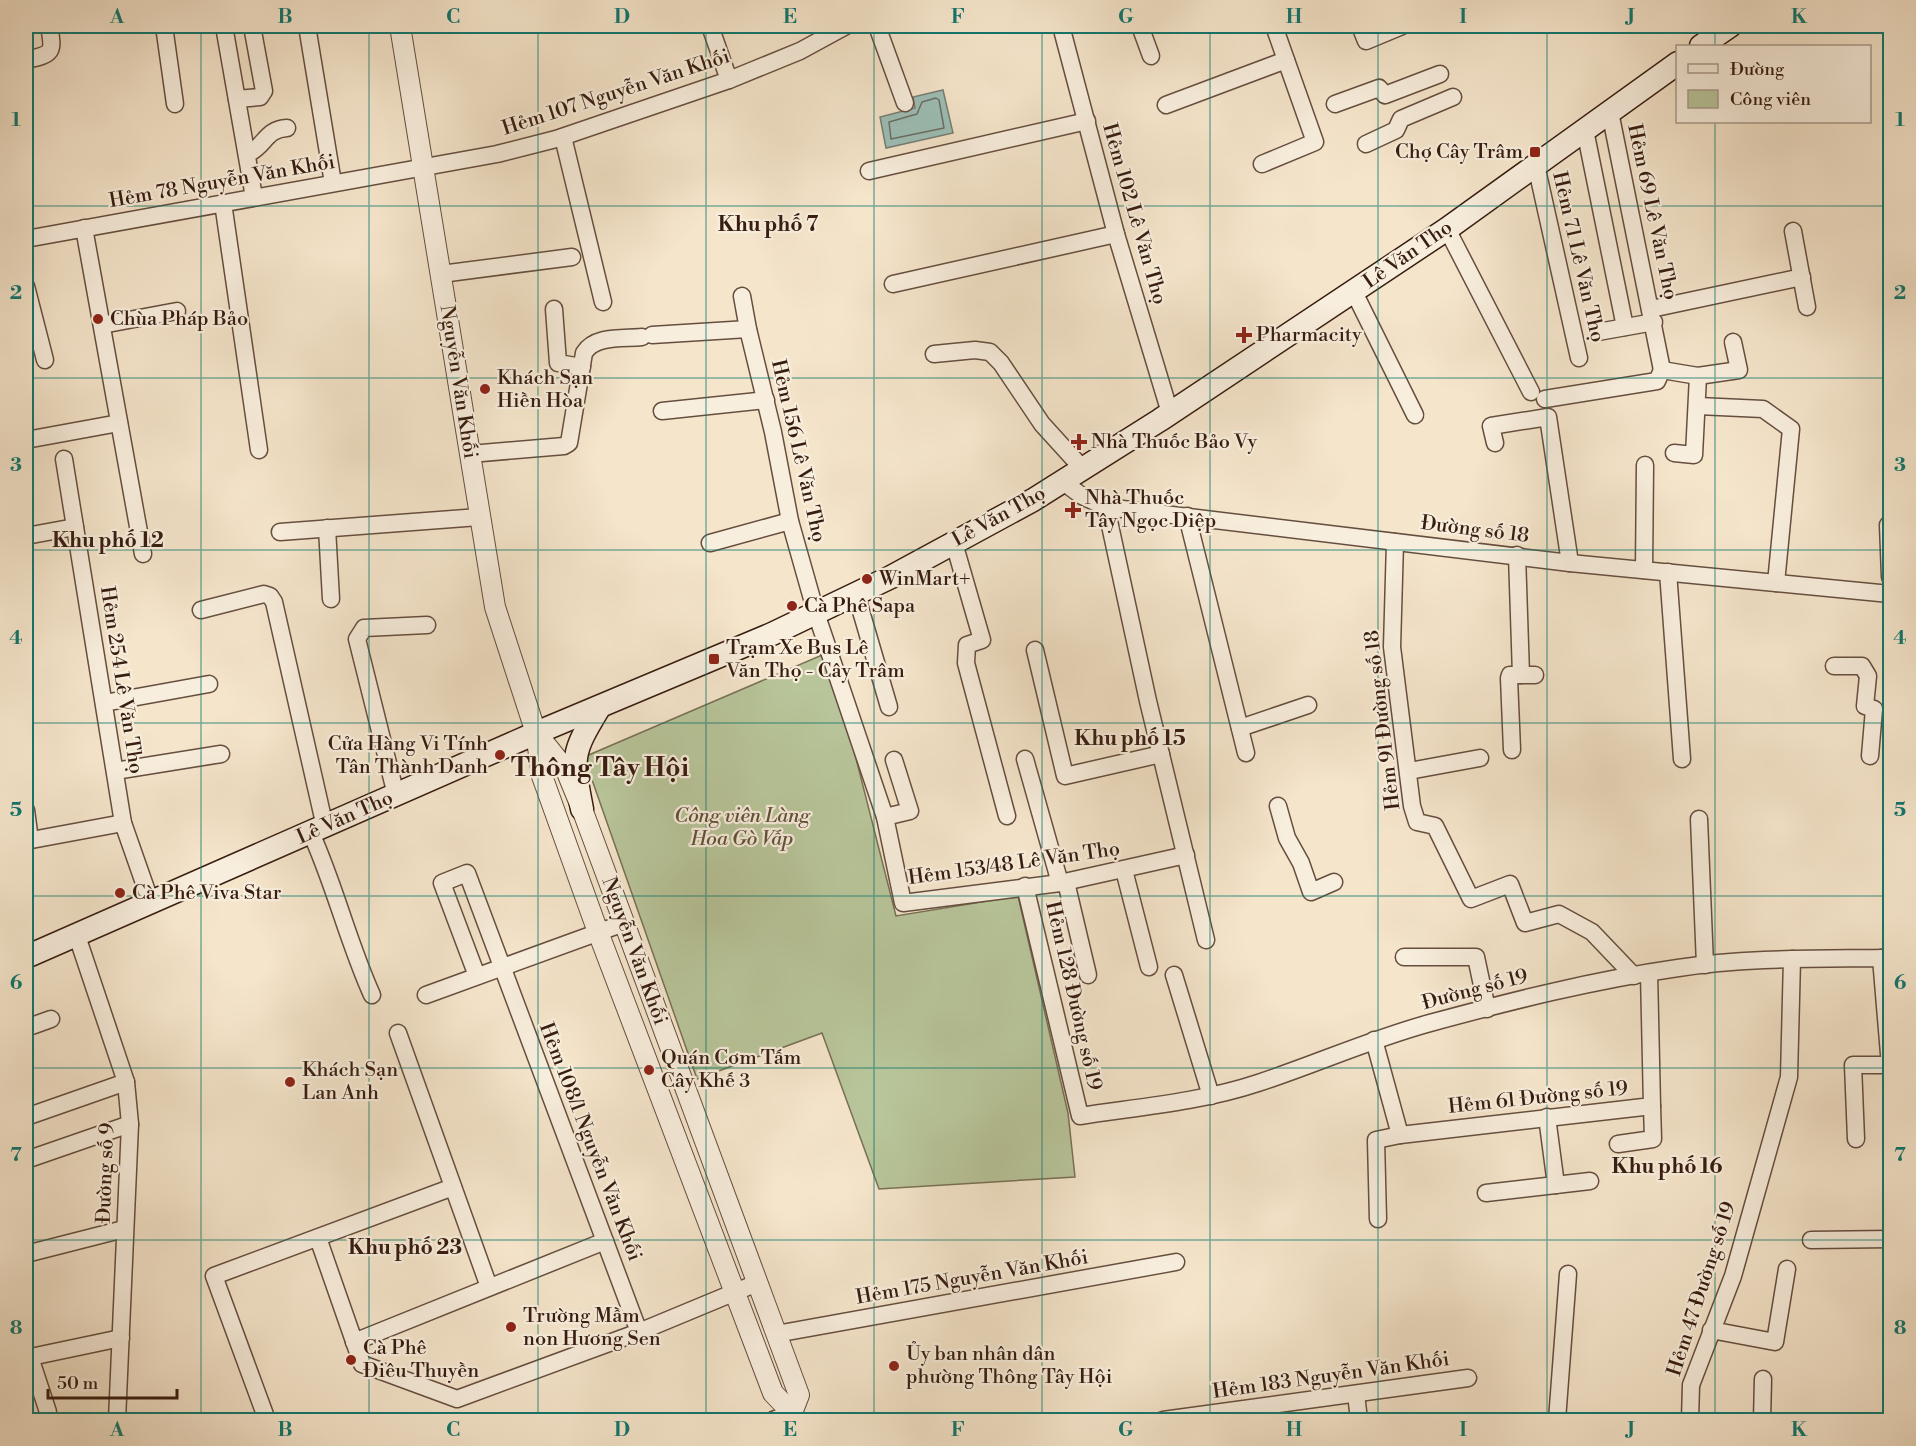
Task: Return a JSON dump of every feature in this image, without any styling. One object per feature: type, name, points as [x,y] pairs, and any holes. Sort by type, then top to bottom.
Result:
[{"type":"main road","points":[[1702,45],[1730,26]]},
{"type":"main road","name":"Lê Văn Thọ","points":[[26,957],[816,613],[954,543],[1062,482],[1354,292],[1447,229],[1676,64]]},
{"type":"main road","points":[[582,809],[575,772],[575,749],[599,708]]},
{"type":"street","points":[[26,60],[45,56],[50,51],[52,46],[49,26]]},
{"type":"street","points":[[164,26],[175,104]]},
{"type":"street","points":[[224,26],[254,197]]},
{"type":"street","points":[[237,99],[260,97],[264,91],[252,26]]},
{"type":"street","points":[[307,26],[333,183]]},
{"type":"street","name":"Nguyễn Văn Khối","points":[[400,26],[425,166],[495,607],[536,733],[542,776],[597,933],[773,1393],[794,1417]]},
{"type":"street","points":[[710,26],[729,80]]},
{"type":"street","name":"Hẻm 107 Nguyễn Văn Khối","points":[[425,166],[497,154],[563,137],[729,80],[800,51],[842,26]]},
{"type":"street","points":[[877,26],[905,104]]},
{"type":"street","name":"Hẻm 102 Lê Văn Thọ","points":[[1061,26],[1116,234],[1170,413]]},
{"type":"street","points":[[1140,26],[1151,56]]},
{"type":"street","points":[[1262,164],[1315,142],[1274,26]]},
{"type":"street","points":[[1360,26],[1366,41],[1402,26]]},
{"type":"street","points":[[1166,105],[1286,60]]},
{"type":"street","points":[[1335,104],[1379,88],[1385,96],[1440,74]]},
{"type":"street","points":[[1366,144],[1396,130],[1401,120],[1453,97]]},
{"type":"street","name":"Hẻm 69 Lê Văn Thọ","points":[[1610,112],[1662,370]]},
{"type":"street","points":[[868,171],[1087,122]]},
{"type":"street","points":[[247,154],[257,150],[267,134],[276,128],[287,128]]},
{"type":"street","points":[[1585,129],[1625,327]]},
{"type":"street","points":[[563,137],[603,302]]},
{"type":"street","name":"Hẻm 71 Lê Văn Thọ","points":[[1536,165],[1579,358]]},
{"type":"street","name":"Hẻm 78 Nguyễn Văn Khối","points":[[26,239],[425,166]]},
{"type":"street","points":[[224,203],[259,450]]},
{"type":"street","points":[[84,228],[143,554]]},
{"type":"street","points":[[1447,229],[1538,396],[1657,381],[1662,370],[1698,376],[1739,370],[1733,342]]},
{"type":"street","points":[[1793,231],[1808,307]]},
{"type":"street","points":[[893,284],[1116,234]]},
{"type":"street","points":[[441,274],[572,257]]},
{"type":"street","points":[[1652,315],[1802,277]]},
{"type":"street","points":[[26,286],[45,360]]},
{"type":"street","points":[[1354,292],[1415,415]]},
{"type":"street","name":"Hẻm 156 Lê Văn Thọ","points":[[742,296],[747,329],[766,400],[790,521],[816,613],[885,818]]},
{"type":"street","points":[[554,309],[558,363],[582,367]]},
{"type":"street","points":[[102,325],[177,311]]},
{"type":"street","name":"Hẻm 69 Lê Văn Thọ","points":[[1598,332],[1625,327],[1652,315]]},
{"type":"street","points":[[470,453],[564,446],[569,443],[582,367],[589,345],[598,341],[647,336],[747,329]]},
{"type":"street","points":[[934,354],[975,350],[990,352],[1001,363],[1042,424],[1082,468]]},
{"type":"street","points":[[1674,453],[1694,455],[1698,376]]},
{"type":"street","points":[[662,411],[766,400]]},
{"type":"street","points":[[1698,406],[1763,409],[1791,429],[1776,583]]},
{"type":"street","points":[[1495,442],[1491,426],[1548,417],[1570,563]]},
{"type":"street","points":[[26,440],[119,423]]},
{"type":"street","name":"Hẻm 254 Lê Văn Thọ","points":[[64,459],[123,823],[151,903]]},
{"type":"street","points":[[1644,570],[1645,465]]},
{"type":"street","name":"Đường số 18","points":[[1062,482],[1082,496],[1106,507],[1570,563],[1890,594]]},
{"type":"street","points":[[1106,507],[1161,754],[1206,940]]},
{"type":"street","points":[[1187,516],[1246,753]]},
{"type":"street","points":[[280,532],[479,517]]},
{"type":"street","points":[[710,543],[790,521]]},
{"type":"street","points":[[1888,525],[1890,577]]},
{"type":"street","points":[[26,536],[75,527]]},
{"type":"street","points":[[327,528],[331,599]]},
{"type":"street","name":"Hẻm 91 Đường số 18","points":[[1395,542],[1392,647],[1412,806],[1417,822],[1436,826],[1471,899],[1510,884],[1526,923],[1559,914],[1592,932],[1641,975]]},
{"type":"street","points":[[954,543],[982,640],[967,645],[966,663],[1007,816]]},
{"type":"street","points":[[1512,750],[1509,678],[1510,675],[1528,675],[1517,555]]},
{"type":"street","points":[[1668,573],[1682,759]]},
{"type":"street","points":[[201,610],[264,594],[270,596],[274,602],[318,830],[361,971],[372,994]]},
{"type":"street","points":[[856,594],[889,707]]},
{"type":"street","points":[[396,795],[357,639],[364,628],[427,625]]},
{"type":"street","points":[[1035,650],[1065,776],[1161,754]]},
{"type":"street","points":[[1834,666],[1862,666],[1868,676],[1865,706],[1875,709],[1870,756]]},
{"type":"street","points":[[104,703],[209,684]]},
{"type":"street","points":[[1240,728],[1308,705]]},
{"type":"street","name":"Nguyễn Văn Khối","points":[[536,733],[566,770],[582,809],[799,1395],[794,1417]]},
{"type":"street","points":[[115,771],[221,754]]},
{"type":"street","points":[[1409,771],[1480,758]]},
{"type":"street","points":[[1025,759],[1063,882],[1088,975]]},
{"type":"street","points":[[885,818],[910,811],[894,760]]},
{"type":"street","points":[[1278,806],[1287,838],[1301,863],[1311,892],[1334,882]]},
{"type":"street","points":[[26,810],[28,840],[123,823]]},
{"type":"street","name":"Hẻm 153/48 Lê Văn Thọ","points":[[885,818],[903,903],[1063,882],[1186,855]]},
{"type":"street","points":[[1699,819],[1705,965]]},
{"type":"street","points":[[1124,870],[1149,967]]},
{"type":"street","name":"Hẻm 108/1 Nguyễn Văn Khối","points":[[477,976],[442,883],[467,873],[639,1332]]},
{"type":"street","name":"Hẻm 128 Đường số 19","points":[[1025,886],[1080,1116]]},
{"type":"street","points":[[426,995],[624,923]]},
{"type":"street","name":"Đường số 9","points":[[77,936],[126,1082],[130,1124],[117,1420]]},
{"type":"street","points":[[1404,957],[1476,957],[1487,1008]]},
{"type":"street","points":[[1856,1139],[1853,1065],[1890,1065],[1886,958]]},
{"type":"street","name":"Đường số 19","points":[[1080,1116],[1211,1096],[1257,1083],[1374,1040],[1487,1008],[1641,975],[1705,965],[1792,959],[1886,958]]},
{"type":"street","name":"Hẻm 47 Đường số 19","points":[[1690,1420],[1691,1385],[1733,1276],[1789,1077],[1792,959]]},
{"type":"street","points":[[1174,975],[1211,1096]]},
{"type":"street","name":"Hẻm 61 Đường số 19","points":[[1378,1219],[1376,1140],[1400,1135],[1652,1106],[1641,975]]},
{"type":"street","points":[[26,1028],[51,1018]]},
{"type":"street","points":[[398,1033],[489,1287]]},
{"type":"street","points":[[1374,1040],[1400,1135]]},
{"type":"street","points":[[26,1117],[126,1082]]},
{"type":"street","points":[[1618,1144],[1653,1138],[1652,1106]]},
{"type":"street","points":[[1547,1117],[1556,1185]]},
{"type":"street","points":[[26,1158],[130,1124]]},
{"type":"street","points":[[1485,1193],[1590,1181]]},
{"type":"street","points":[[267,1420],[214,1276],[453,1187]]},
{"type":"street","points":[[26,1254],[124,1229]]},
{"type":"street","points":[[318,1238],[362,1364],[457,1399],[639,1332],[758,1283]]},
{"type":"street","points":[[1811,1240],[1890,1239]]},
{"type":"street","points":[[354,1342],[605,1241]]},
{"type":"street","name":"Hẻm 175 Nguyễn Văn Khối","points":[[776,1334],[1176,1262]]},
{"type":"street","points":[[1712,1330],[1775,1342],[1787,1269]]},
{"type":"street","points":[[1557,1420],[1568,1274]]},
{"type":"street","points":[[48,1412],[28,1358],[121,1338]]},
{"type":"street","name":"Hẻm 183 Nguyễn Văn Khối","points":[[1164,1420],[1468,1378]]},
{"type":"street","points":[[1762,1420],[1763,1379]]},
{"type":"street","points":[[1356,1394],[1359,1420]]},
{"type":"street","points":[[773,1420],[794,1417]]},
{"type":"green space","name":"Công viên Làng Hoa Gò Vấp","points":[[829,652],[896,916],[1018,896],[1068,1113],[1075,1177],[879,1189],[822,1033],[697,1079],[584,757]]},
{"type":"water","points":[[943,90],[953,133],[886,148],[880,117],[915,108],[913,97]]},
{"type":"place","name":"Chợ Cây Trâm","points":[[1535,152]]},
{"type":"place","name":"Chùa Pháp Bảo","points":[[98,319]]},
{"type":"place","name":"Pharmacity","points":[[1244,335]]},
{"type":"place","name":"Khách Sạn Hiền Hòa","points":[[485,389]]},
{"type":"place","name":"Nhà Thuốc Bảo Vy","points":[[1079,442]]},
{"type":"place","name":"Nhà Thuốc Tây Ngọc Diệp","points":[[1073,510]]},
{"type":"place","name":"WinMart+","points":[[867,579]]},
{"type":"place","name":"Cà Phê Sapa","points":[[792,606]]},
{"type":"place","name":"Trạm Xe Bus Lê Văn Thọ - Cây Trâm","points":[[714,659]]},
{"type":"place","name":"Cửa Hàng Vi Tính Tân Thành Danh","points":[[500,755]]},
{"type":"place","name":"Cà Phê Viva Star","points":[[120,893]]},
{"type":"place","name":"Quán Cơm Tấm Cây Khế 3","points":[[649,1070]]},
{"type":"place","name":"Khách Sạn Lan Anh","points":[[290,1082]]},
{"type":"place","name":"Trường Mầm non Hương Sen","points":[[511,1327]]},
{"type":"place","name":"Cà Phê Điêu Thuyền","points":[[351,1360]]},
{"type":"place","name":"Ủy ban nhân dân phường Thông Tây Hội","points":[[894,1366]]},
{"type":"district","name":"Khu phố 7","points":[[768,225]]},
{"type":"district","name":"Khu phố 12","points":[[108,541]]},
{"type":"district","name":"Khu phố 15","points":[[1130,739]]},
{"type":"district","name":"Thông Tây Hội","points":[[600,768]]},
{"type":"district","name":"Khu phố 16","points":[[1667,1167]]},
{"type":"district","name":"Khu phố 23","points":[[405,1248]]}]
